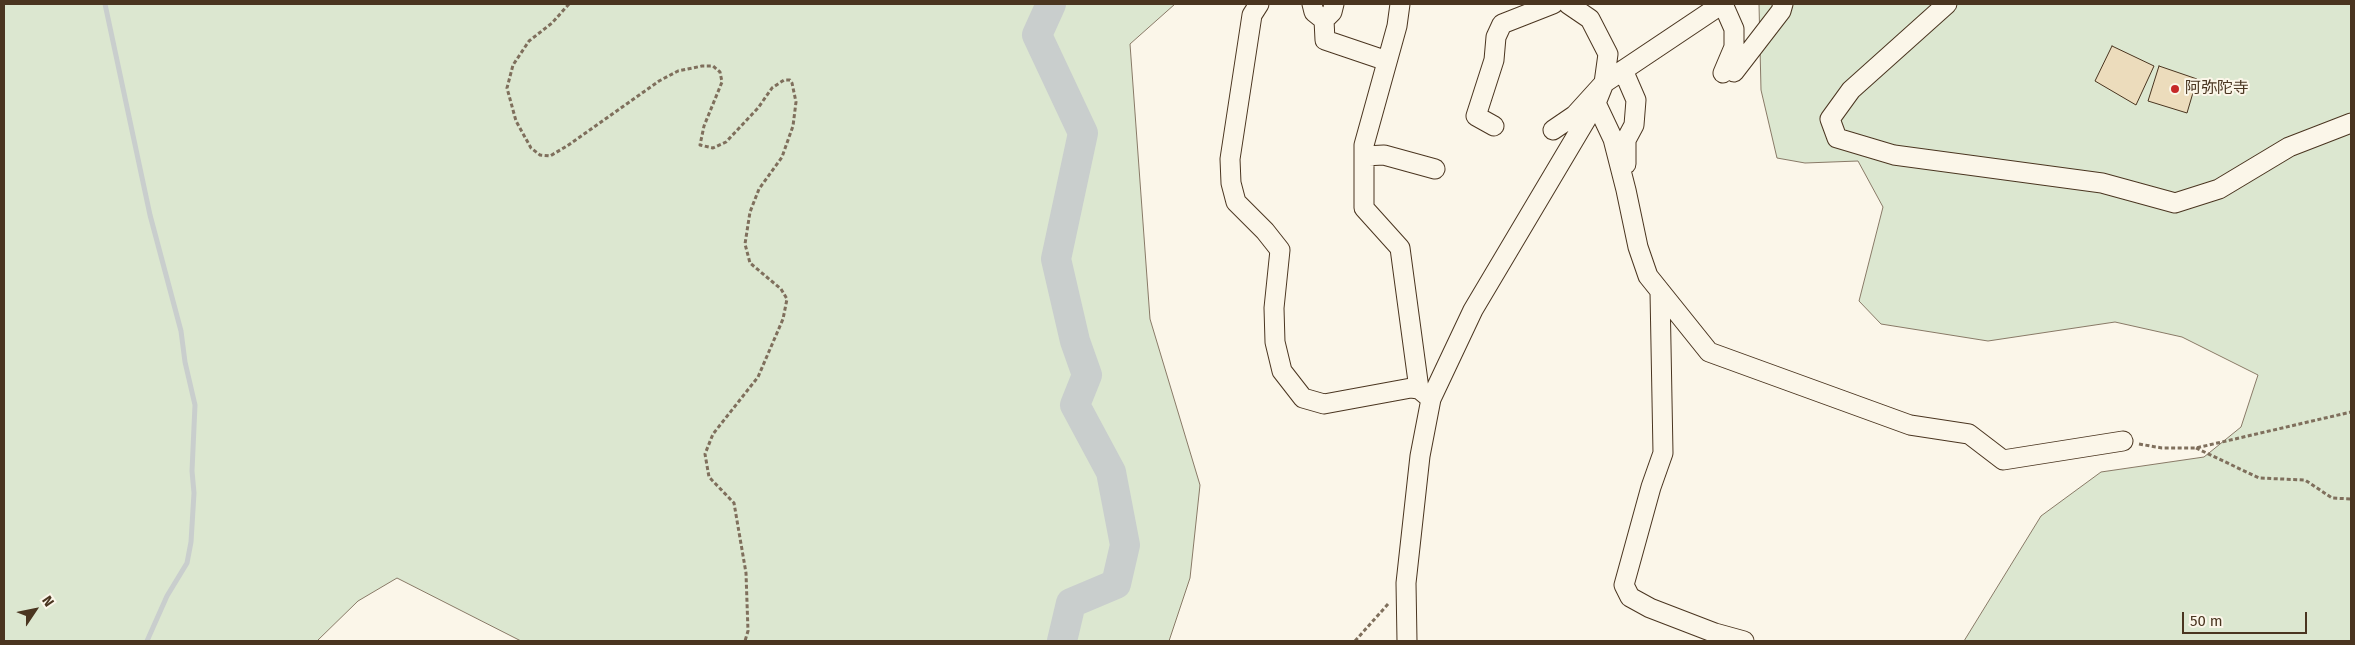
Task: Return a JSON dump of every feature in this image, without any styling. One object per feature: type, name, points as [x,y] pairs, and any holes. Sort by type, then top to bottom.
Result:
[{"type":"street","points":[[1259,4],[1252,15],[1230,160],[1231,183],[1236,202],[1265,231],[1280,250],[1274,308],[1275,342],[1282,372],[1302,398],[1324,404],[1378,393],[1425,394]]},
{"type":"street","points":[[1312,4],[1314,12],[1324,20]]},
{"type":"street","points":[[1334,4],[1332,12],[1324,20],[1325,40],[1387,61]]},
{"type":"street","points":[[1400,4],[1397,26],[1364,145],[1364,208],[1400,248],[1425,394],[1406,583],[1407,641]]},
{"type":"street","points":[[1494,126],[1476,116],[1494,60],[1496,37],[1502,24],[1553,4]]},
{"type":"street","points":[[1425,394],[1596,103],[1604,82],[1608,54],[1590,19],[1568,4]]},
{"type":"street","points":[[1554,130],[1575,115],[1604,82],[1722,4],[1734,30],[1734,46],[1729,72],[1780,11],[1783,4]]},
{"type":"street","points":[[1947,4],[1851,90],[1830,119],[1837,138],[1894,155],[2102,182],[2175,204],[2219,189],[2289,147],[2351,123]]},
{"type":"street","points":[[1623,70],[1636,100],[1634,125],[1626,140],[1626,190]]},
{"type":"street","points":[[1596,103],[1613,139],[1638,247],[1648,276],[1709,352],[1910,425],[1969,434],[2003,460],[2123,441]]},
{"type":"street","points":[[1364,156],[1384,155],[1434,169]]},
{"type":"street","points":[[1660,292],[1663,453],[1651,487],[1624,585],[1630,597],[1650,608],[1714,633],[1744,641]]},
{"type":"path","points":[[569,4],[552,23],[529,42],[513,65],[507,88],[516,121],[531,148],[540,155],[550,156],[567,146],[638,95],[678,71],[713,66],[720,72],[722,82],[704,126],[700,145],[713,148],[726,142],[758,108],[772,88],[784,80],[790,80],[792,83],[796,102],[793,126],[782,157],[759,188],[750,212],[745,244],[750,263],[780,289],[787,299],[783,319],[770,354],[758,377],[713,434],[705,454],[709,477],[734,503],[746,573],[748,631],[745,641]]},
{"type":"path","points":[[2123,441],[2162,448],[2196,448],[2351,412]]},
{"type":"path","points":[[2196,448],[2259,478],[2305,480],[2332,498],[2351,499]]},
{"type":"path","points":[[1355,641],[1406,583]]},
{"type":"green space","points":[[4,4],[1175,4],[1130,44],[1150,319],[1200,485],[1190,578],[1169,641],[521,641],[397,578],[358,601],[317,641],[4,641]]},
{"type":"green space","points":[[1759,4],[2351,4],[2351,641],[1964,641],[2041,516],[2101,472],[2204,457],[2241,427],[2258,375],[2182,337],[2115,322],[1988,341],[1881,324],[1859,301],[1883,207],[1858,161],[1805,163],[1777,158],[1761,90]]},
{"type":"building","points":[[2112,46],[2154,66],[2136,105],[2095,81]]},
{"type":"building","points":[[2159,66],[2197,79],[2187,113],[2148,101]]},
{"type":"waterway","points":[[105,4],[150,215],[181,331],[185,362],[195,405],[192,471],[194,493],[191,542],[187,563],[167,596],[147,641]]},
{"type":"waterway","points":[[1051,4],[1037,35],[1083,133],[1056,259],[1075,341],[1087,375],[1075,405],[1111,472],[1125,545],[1116,584],[1071,603],[1062,641]]},
{"type":"waterway","points":[[1048,12],[1058,4]]},
{"type":"place","name":"阿弥陀寺","points":[[2175,89]]}]
